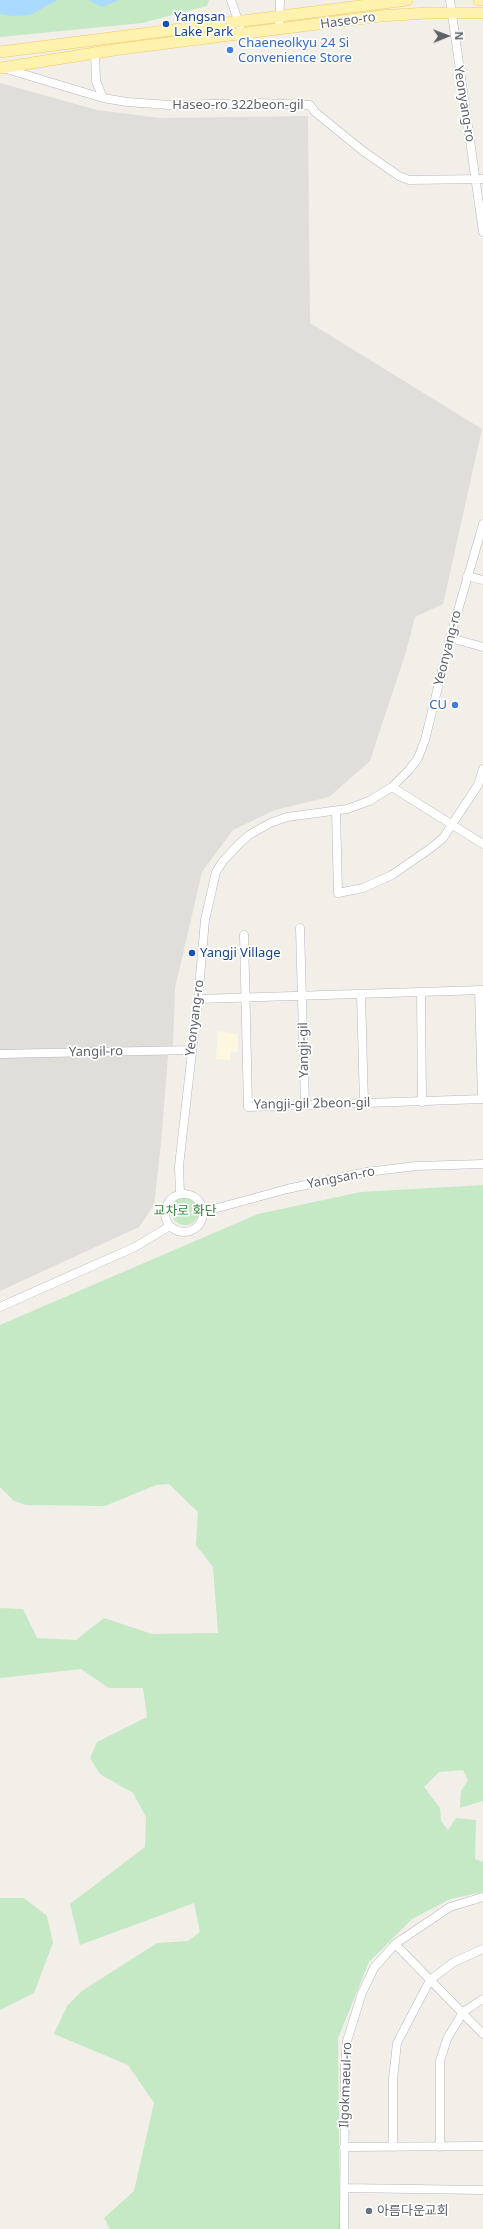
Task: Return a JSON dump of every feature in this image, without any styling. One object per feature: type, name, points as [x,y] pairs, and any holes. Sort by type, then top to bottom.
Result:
[{"type":"main road","name":"Haseo-ro","points":[[0,52],[407,0]]},
{"type":"main road","name":"Haseo-ro","points":[[1,68],[95,53],[380,16],[451,12],[483,13]]},
{"type":"street","points":[[231,0],[242,34]]},
{"type":"street","points":[[279,30],[280,0]]},
{"type":"street","name":"Yeonyang-ro","points":[[450,0],[479,178],[483,232]]},
{"type":"street","points":[[95,53],[96,81],[103,98]]},
{"type":"street","name":"Haseo-ro 322beon-gil","points":[[1,68],[103,98],[162,105],[310,105],[315,112],[357,146],[399,176],[409,180],[479,178]]},
{"type":"street","name":"Yeonyang-ro","points":[[180,1194],[179,1166],[198,998],[205,920],[210,891],[216,872],[223,861],[249,835],[270,822],[287,817],[336,811],[369,801],[392,787],[410,770],[418,758],[425,740],[450,638],[483,524]]},
{"type":"street","points":[[467,576],[483,580]]},
{"type":"street","points":[[450,638],[483,647]]},
{"type":"street","points":[[336,811],[338,893],[364,888],[405,868],[443,838],[478,785],[483,769]]},
{"type":"street","points":[[392,787],[452,826],[483,844]]},
{"type":"street","name":"Yangji-gil","points":[[300,928],[305,1105]]},
{"type":"street","points":[[244,935],[247,997]]},
{"type":"street","points":[[198,998],[481,990],[482,1099]]},
{"type":"street","points":[[421,992],[422,1102]]},
{"type":"street","points":[[361,994],[364,1104]]},
{"type":"street","name":"Yangji-gil 2beon-gil","points":[[247,997],[248,1107],[482,1099]]},
{"type":"street","name":"Yangil-ro","points":[[0,1054],[191,1050]]},
{"type":"street","name":"Yangsan-ro","points":[[203,1212],[287,1188],[367,1172],[416,1166],[483,1164]]},
{"type":"street","points":[[180,1194],[187,1194],[196,1198],[200,1203],[203,1212],[199,1224],[190,1231],[181,1232],[170,1226],[166,1221],[165,1209],[172,1198],[180,1194]]},
{"type":"street","points":[[0,1307],[135,1247],[170,1226]]},
{"type":"street","name":"Ilgokmaeul-ro","points":[[344,2229],[344,2147],[347,2041],[362,1993],[374,1968],[395,1944],[450,1907],[483,1897]]},
{"type":"street","points":[[395,1944],[483,2034]]},
{"type":"street","points":[[393,2147],[393,2079],[397,2043],[430,1980],[454,1962],[483,1949]]},
{"type":"street","points":[[440,2147],[440,2061],[447,2039],[462,2012],[483,1999]]},
{"type":"street","name":"Ilgokmaeul-ro","points":[[344,2147],[483,2146]]},
{"type":"street","points":[[344,2188],[483,2190]]},
{"type":"shaded area","points":[[0,83],[97,110],[160,118],[308,116],[310,323],[482,429],[443,604],[415,617],[406,652],[370,761],[329,797],[275,810],[233,830],[202,872],[175,988],[173,1045],[168,1056],[154,1205],[139,1227],[0,1291]]},
{"type":"shaded area","points":[[218,1031],[238,1034],[238,1052],[231,1052],[231,1060],[216,1059]]},
{"type":"green space","points":[[0,0],[209,0],[207,6],[142,23],[0,37]]},
{"type":"green space","points":[[483,1185],[483,1801],[460,1808],[461,1791],[468,1780],[463,1770],[439,1772],[424,1787],[440,1808],[441,1821],[448,1830],[456,1818],[476,1820],[475,1859],[483,1862],[483,1892],[450,1899],[412,1919],[369,1962],[338,2038],[340,2229],[110,2229],[104,2218],[134,2191],[154,2103],[128,2065],[54,2034],[67,2006],[82,1991],[157,1943],[188,1941],[200,1932],[194,1903],[80,1945],[70,1904],[145,1847],[146,1817],[133,1793],[100,1774],[90,1758],[97,1742],[147,1717],[143,1688],[109,1688],[81,1669],[0,1678],[0,1608],[23,1609],[37,1638],[76,1640],[104,1618],[152,1634],[218,1633],[213,1567],[196,1545],[198,1512],[169,1484],[156,1485],[105,1506],[26,1505],[14,1501],[0,1487],[0,1325],[258,1214],[361,1192]]},
{"type":"green space","name":"교차로 화단","points":[[185,1197],[195,1201],[199,1211],[195,1221],[185,1225],[175,1221],[171,1211],[175,1201]]},
{"type":"green space","points":[[0,1898],[24,1898],[47,1916],[53,1943],[34,1993],[0,2010]]},
{"type":"water","points":[[0,0],[58,0],[30,15],[13,16],[0,14]]},
{"type":"water","points":[[88,0],[119,0],[102,7]]},
{"type":"place","name":"Yangsan Lake Park","points":[[166,24]]},
{"type":"place","name":"Chaeneolkyu 24 Si Convenience Store","points":[[230,50]]},
{"type":"place","name":"CU","points":[[455,705]]},
{"type":"place","name":"Yangji Village","points":[[192,953]]},
{"type":"place","name":"아름다운교회","points":[[369,2211]]}]
